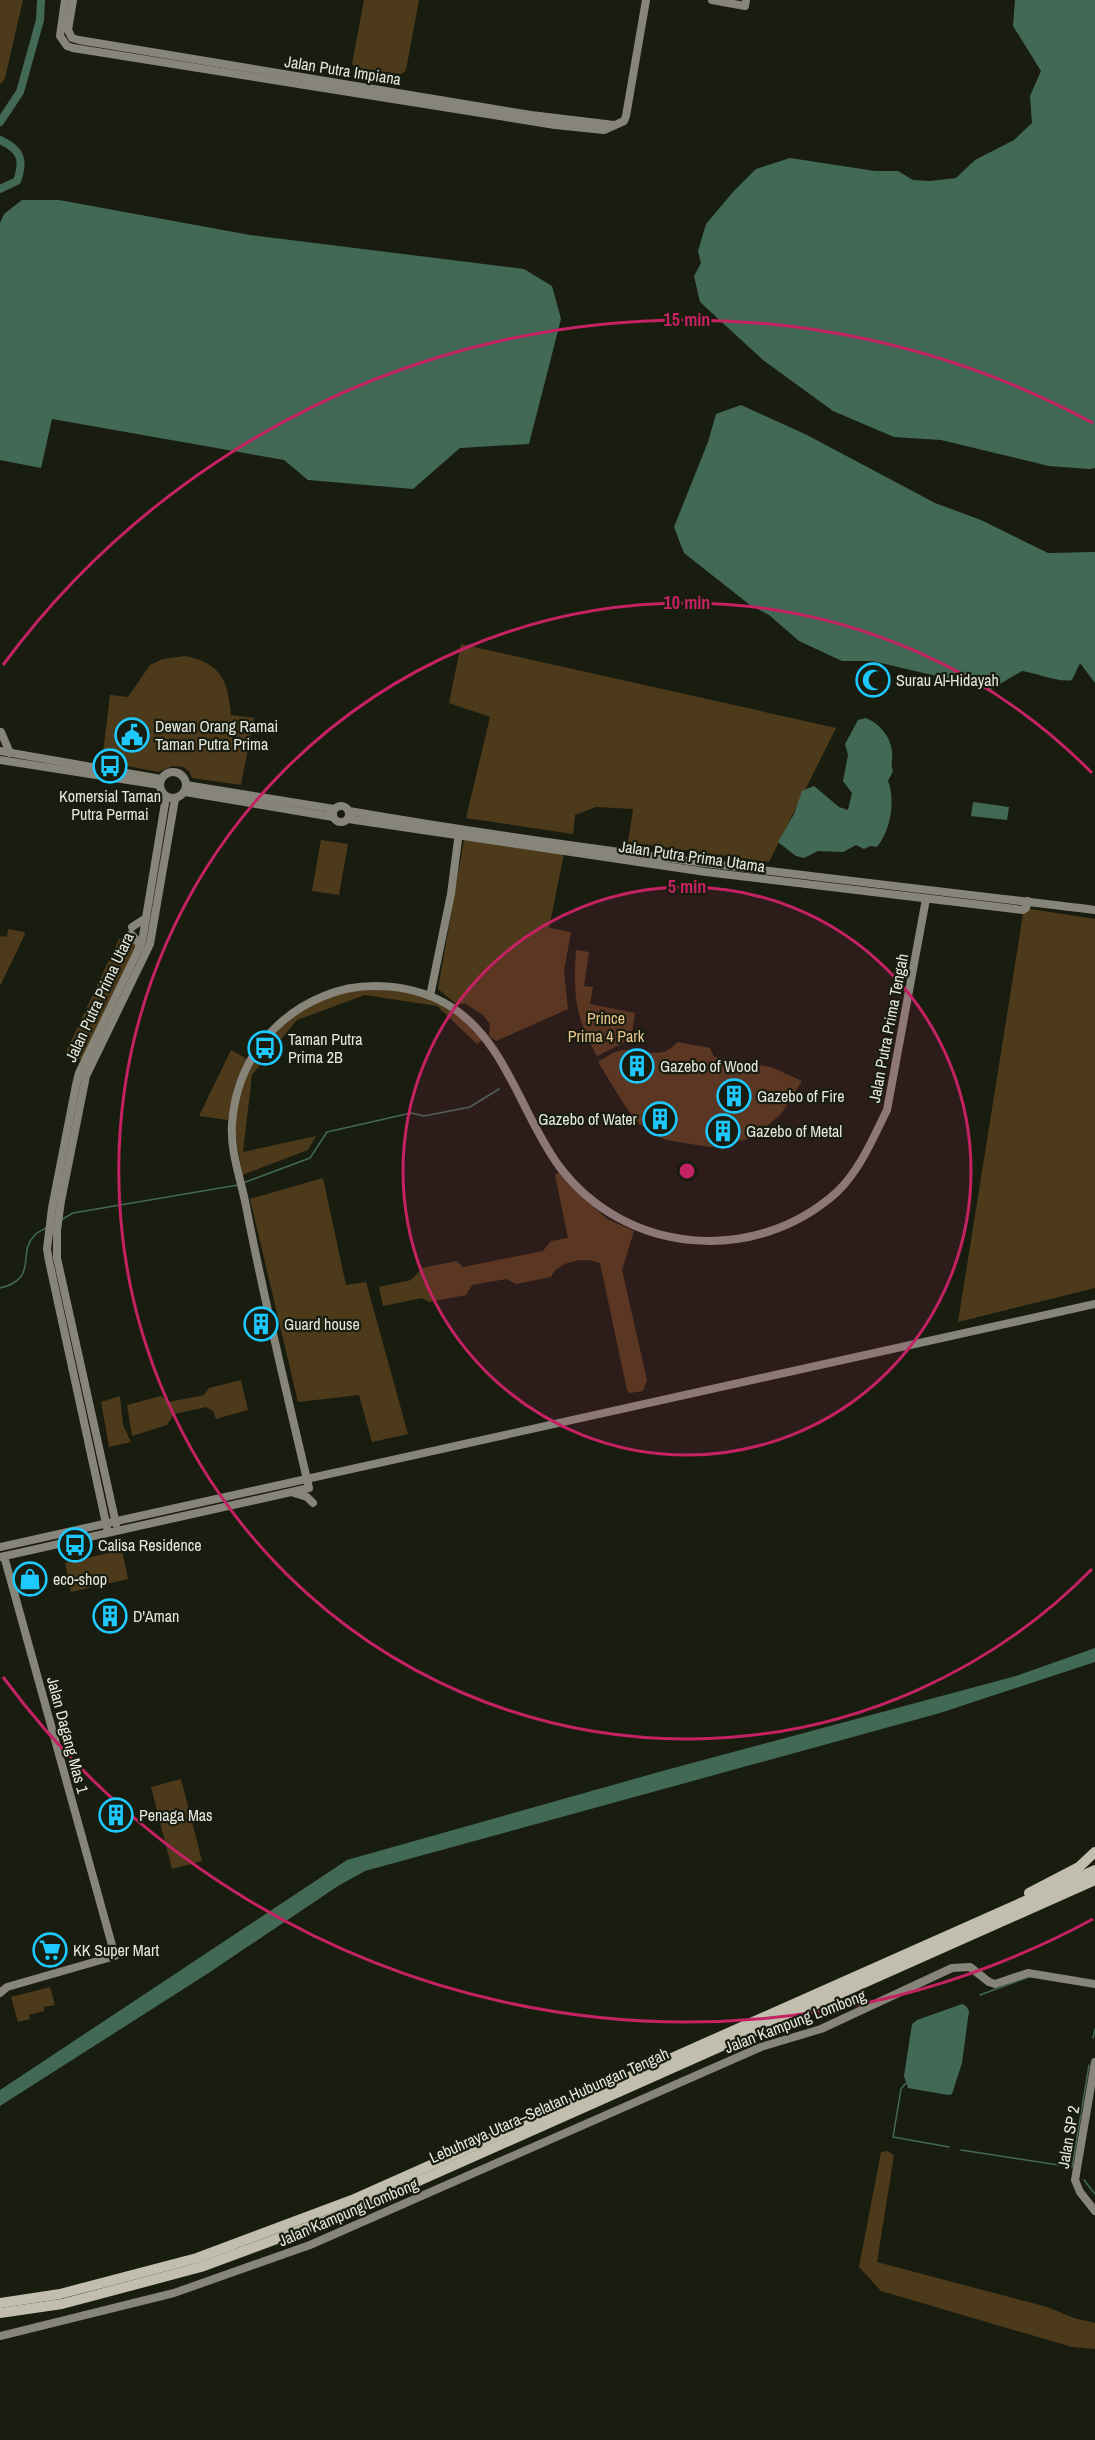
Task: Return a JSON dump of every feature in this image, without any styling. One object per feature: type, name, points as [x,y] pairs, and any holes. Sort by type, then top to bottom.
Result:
[{"type":"highway","points":[[928,1950],[1079,1867],[1095,1852]]},
{"type":"highway","name":"Lebuhraya Utara–Selatan Hubungan Tengah","points":[[0,2313],[62,2304],[201,2267],[349,2212],[928,1950],[1095,1870]]},
{"type":"highway","name":"Lebuhraya Utara–Selatan Hubungan Tengah","points":[[0,2303],[60,2294],[197,2258],[352,2200],[852,1980],[1095,1880]]},
{"type":"highway","points":[[928,1950],[1095,1887]]},
{"type":"street","name":"Jalan Putra Impiana","points":[[64,0],[60,36],[73,48],[555,125],[604,130],[614,124]]},
{"type":"street","name":"Jalan Putra Impiana","points":[[73,0],[68,30],[70,35],[79,40],[531,115],[614,124]]},
{"type":"street","points":[[614,124],[624,120],[626,116],[646,0]]},
{"type":"street","points":[[712,0],[744,6],[746,0]]},
{"type":"street","points":[[0,734],[1,732],[10,753]]},
{"type":"street","points":[[0,751],[161,782]]},
{"type":"street","points":[[0,760],[161,782]]},
{"type":"street","points":[[161,782],[170,773],[176,772],[181,775],[186,788]]},
{"type":"street","points":[[161,782],[166,797],[175,799],[186,788]]},
{"type":"street","points":[[186,788],[333,813],[341,822],[348,815],[342,805],[333,813]]},
{"type":"street","name":"Jalan Putra Prima Utara","points":[[108,1532],[49,1261],[48,1232],[79,1073],[140,947],[166,797]]},
{"type":"street","name":"Jalan Putra Prima Utara","points":[[117,1531],[57,1258],[57,1230],[86,1076],[150,944],[175,799]]},
{"type":"street","name":"Jalan Putra Prima Utama","points":[[348,815],[706,872],[1023,910],[1027,908],[1028,901]]},
{"type":"street","points":[[430,996],[451,894],[459,834]]},
{"type":"street","name":"Jalan Putra Prima Utama","points":[[459,834],[1095,910]]},
{"type":"street","name":"Jalan Putra Prima Tengah","points":[[304,1464],[233,1150],[232,1126],[236,1094],[255,1052],[268,1032],[292,1014],[337,990],[389,987],[413,990],[430,996],[467,1018],[482,1034],[559,1166],[606,1212],[659,1236],[681,1240],[703,1242],[752,1237],[795,1221],[838,1191],[854,1171],[874,1137],[887,1110],[926,899]]},
{"type":"street","points":[[140,947],[132,930],[147,917]]},
{"type":"street","points":[[0,1548],[1095,1304]]},
{"type":"street","points":[[304,1464],[310,1470],[323,1475]]},
{"type":"street","points":[[2,1556],[309,1488],[304,1464]]},
{"type":"street","points":[[290,1482],[300,1473],[304,1464]]},
{"type":"street","points":[[291,1492],[307,1497],[313,1503]]},
{"type":"street","points":[[112,1508],[129,1518]]},
{"type":"street","points":[[92,1527],[103,1509]]},
{"type":"street","name":"Jalan Dagang Mas 1","points":[[0,1993],[8,1987],[115,1956],[2,1556]]},
{"type":"street","name":"Jalan Kampung Lombong","points":[[0,2336],[174,2293],[310,2245],[761,2047],[821,2029],[952,1968],[970,1967],[995,1984],[1028,1973],[1095,1984]]},
{"type":"street","name":"Jalan SP 2","points":[[1095,2062],[1075,2180],[1080,2192],[1095,2211]]},
{"type":"green space","points":[[0,0],[23,0],[5,78],[0,85]]},
{"type":"green space","points":[[364,0],[419,0],[406,70],[402,74],[355,68],[352,64]]},
{"type":"green space","points":[[461,644],[836,728],[769,862],[628,842],[633,809],[596,807],[575,815],[573,834],[466,818],[490,717],[449,703]]},
{"type":"green space","points":[[185,656],[207,664],[221,676],[228,693],[231,715],[254,718],[241,785],[192,778],[189,771],[183,767],[173,766],[158,772],[102,761],[110,695],[128,697],[150,665],[163,659]]},
{"type":"green space","points":[[321,840],[348,844],[339,895],[312,891]]},
{"type":"green space","points":[[464,840],[564,853],[549,928],[571,932],[564,971],[568,1009],[496,1041],[489,1036],[490,1024],[483,1015],[466,1004],[455,1003],[438,989]]},
{"type":"green space","points":[[1024,908],[1095,919],[1095,1288],[958,1322]]},
{"type":"green space","points":[[8,929],[25,934],[0,986],[0,936],[7,937]]},
{"type":"green space","points":[[128,935],[137,946],[82,1060],[65,1054],[119,939]]},
{"type":"green space","name":"Prince Prima 4 Park","points":[[576,950],[589,952],[584,986],[593,987],[590,1004],[635,1013],[631,1039],[597,1056],[584,1029],[577,1005]]},
{"type":"green space","points":[[363,989],[398,991],[429,999],[457,1015],[483,1040],[477,1044],[437,1006],[365,995],[297,1020],[252,1075],[243,1152],[316,1136],[308,1150],[242,1175],[235,1115],[249,1071],[266,1038],[281,1023],[302,1009],[326,998]]},
{"type":"green space","points":[[677,1042],[710,1048],[714,1057],[771,1067],[802,1081],[781,1114],[753,1138],[709,1147],[666,1140],[639,1124],[598,1062],[613,1053],[624,1050],[659,1053],[672,1048]]},
{"type":"green space","points":[[231,1050],[247,1059],[235,1085],[228,1120],[199,1116]]},
{"type":"green space","points":[[560,1172],[607,1219],[634,1231],[622,1270],[647,1380],[643,1391],[630,1393],[627,1390],[600,1263],[594,1261],[572,1261],[560,1267],[551,1277],[516,1284],[506,1279],[472,1285],[466,1295],[429,1302],[422,1298],[383,1306],[379,1287],[411,1280],[422,1268],[456,1261],[463,1267],[543,1251],[551,1241],[568,1238],[555,1175]]},
{"type":"green space","points":[[323,1178],[346,1285],[366,1282],[408,1434],[372,1442],[359,1395],[298,1402],[250,1199]]},
{"type":"green space","points":[[241,1380],[248,1410],[216,1419],[213,1411],[206,1407],[174,1414],[167,1425],[132,1436],[127,1405],[161,1396],[169,1402],[204,1395],[209,1388]]},
{"type":"green space","points":[[120,1396],[123,1425],[131,1442],[109,1447],[101,1402]]},
{"type":"green space","points":[[122,1550],[128,1579],[71,1592],[65,1563]]},
{"type":"green space","points":[[181,1779],[202,1861],[172,1869],[151,1787]]},
{"type":"green space","points":[[50,1987],[55,2005],[44,2007],[44,2011],[29,2015],[30,2019],[18,2022],[11,1997]]},
{"type":"green space","points":[[887,2151],[894,2155],[877,2262],[1047,2307],[1074,2318],[1095,2323],[1095,2349],[1072,2347],[881,2291],[859,2267],[881,2152]]},
{"type":"shaded area","points":[[1015,0],[1095,0],[1095,468],[1090,469],[1049,466],[941,440],[894,437],[833,411],[763,360],[700,302],[694,276],[701,263],[698,251],[706,224],[756,169],[790,158],[875,171],[898,171],[913,180],[930,181],[956,178],[975,160],[1014,140],[1032,123],[1030,96],[1041,71],[1013,26]]},
{"type":"shaded area","points":[[22,200],[59,200],[250,235],[524,269],[552,286],[561,319],[529,444],[460,448],[413,489],[308,480],[284,460],[52,419],[41,468],[0,460],[0,223],[4,214]]},
{"type":"shaded area","points":[[741,405],[807,435],[935,503],[981,520],[1048,553],[1095,552],[1095,683],[1080,663],[1072,680],[1054,679],[1022,671],[988,691],[988,688],[872,661],[842,661],[799,641],[769,615],[750,605],[684,553],[674,527],[708,442],[716,414]]},
{"type":"shaded area","points":[[866,718],[884,731],[892,751],[893,771],[888,781],[891,798],[890,816],[882,840],[877,847],[870,846],[864,849],[856,845],[843,852],[818,851],[804,858],[796,856],[778,842],[794,814],[802,791],[814,786],[839,807],[848,810],[852,793],[843,781],[848,755],[845,744],[858,720]]},
{"type":"shaded area","points":[[973,802],[1009,807],[1007,820],[971,816]]},
{"type":"shaded area","points":[[1095,1648],[1095,1662],[940,1713],[365,1871],[338,1886],[207,1974],[0,2106],[0,2090],[347,1860],[666,1770],[1016,1676]]},
{"type":"shaded area","points":[[962,2004],[969,2011],[962,2063],[952,2094],[908,2088],[904,2076],[912,2024],[917,2020]]},
{"type":"waterway","points":[[0,122],[20,92],[40,20],[41,0]]},
{"type":"waterway","points":[[0,140],[16,151],[21,167],[17,181],[0,189]]},
{"type":"waterway","points":[[243,1183],[310,1158],[327,1132],[411,1113],[424,1116],[470,1107],[499,1089]]},
{"type":"waterway","points":[[61,1220],[73,1213],[238,1185]]},
{"type":"waterway","points":[[0,1288],[12,1284],[19,1278],[23,1272],[29,1243],[37,1233],[46,1228]]},
{"type":"waterway","points":[[980,1995],[1029,1977]]},
{"type":"waterway","points":[[1093,2038],[1095,2029]]},
{"type":"waterway","points":[[961,2150],[1072,2167],[1089,2065]]},
{"type":"waterway","points":[[906,2083],[901,2089],[893,2137],[949,2147]]},
{"type":"waterway","points":[[1084,2180],[1095,2194]]},
{"type":"place","name":"Surau Al-Hidayah","points":[[873,680]]},
{"type":"place","name":"Dewan Orang Ramai Taman Putra Prima","points":[[132,735]]},
{"type":"place","name":"Komersial Taman Putra Permai","points":[[110,766]]},
{"type":"place","name":"Taman Putra Prima 2B","points":[[265,1048]]},
{"type":"place","name":"Gazebo of Wood","points":[[637,1066]]},
{"type":"place","name":"Gazebo of Fire","points":[[734,1096]]},
{"type":"place","name":"Gazebo of Water","points":[[660,1119]]},
{"type":"place","name":"Gazebo of Metal","points":[[723,1131]]},
{"type":"place","name":"Guard house","points":[[261,1324]]},
{"type":"place","name":"Calisa Residence","points":[[75,1545]]},
{"type":"place","name":"eco-shop","points":[[30,1579]]},
{"type":"place","name":"D'Aman","points":[[110,1616]]},
{"type":"place","name":"Penaga Mas","points":[[116,1815]]},
{"type":"place","name":"KK Super Mart","points":[[50,1950]]}]
